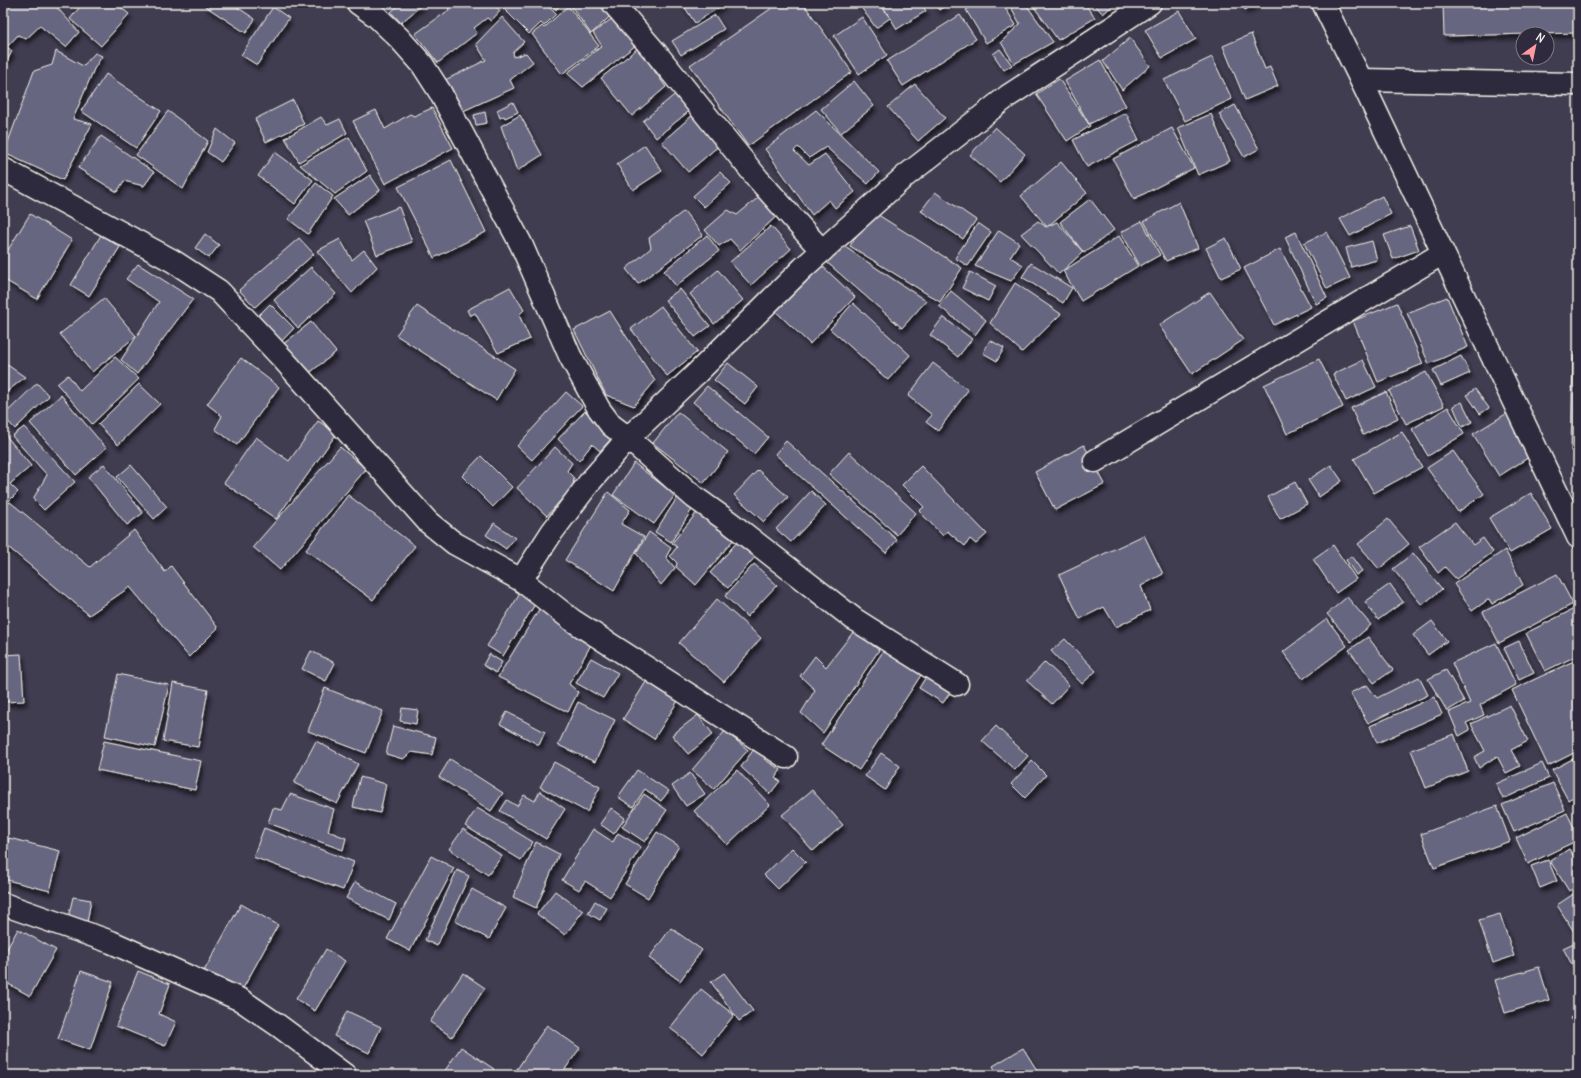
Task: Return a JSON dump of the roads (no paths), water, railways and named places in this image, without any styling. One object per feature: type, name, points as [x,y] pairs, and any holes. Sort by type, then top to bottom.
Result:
[{"type":"street","points":[[358,3],[376,16],[399,38],[422,64],[433,80],[521,244],[570,356],[599,409],[610,425],[628,438],[694,497],[729,522],[854,619],[957,684]]},
{"type":"street","points":[[613,3],[656,53],[758,180],[822,251]]},
{"type":"street","points":[[521,580],[552,532],[589,483],[628,438],[822,251],[904,177],[1008,96],[1150,3]]},
{"type":"street","points":[[1323,3],[1444,253],[1578,537]]},
{"type":"street","points":[[1361,80],[1578,84]]},
{"type":"street","points":[[3,169],[173,261],[219,291],[283,359],[428,522],[454,543],[521,580],[572,620],[786,757]]},
{"type":"street","points":[[1095,462],[1444,253]]},
{"type":"street","points":[[3,904],[111,942],[241,1000],[345,1075]]}]
